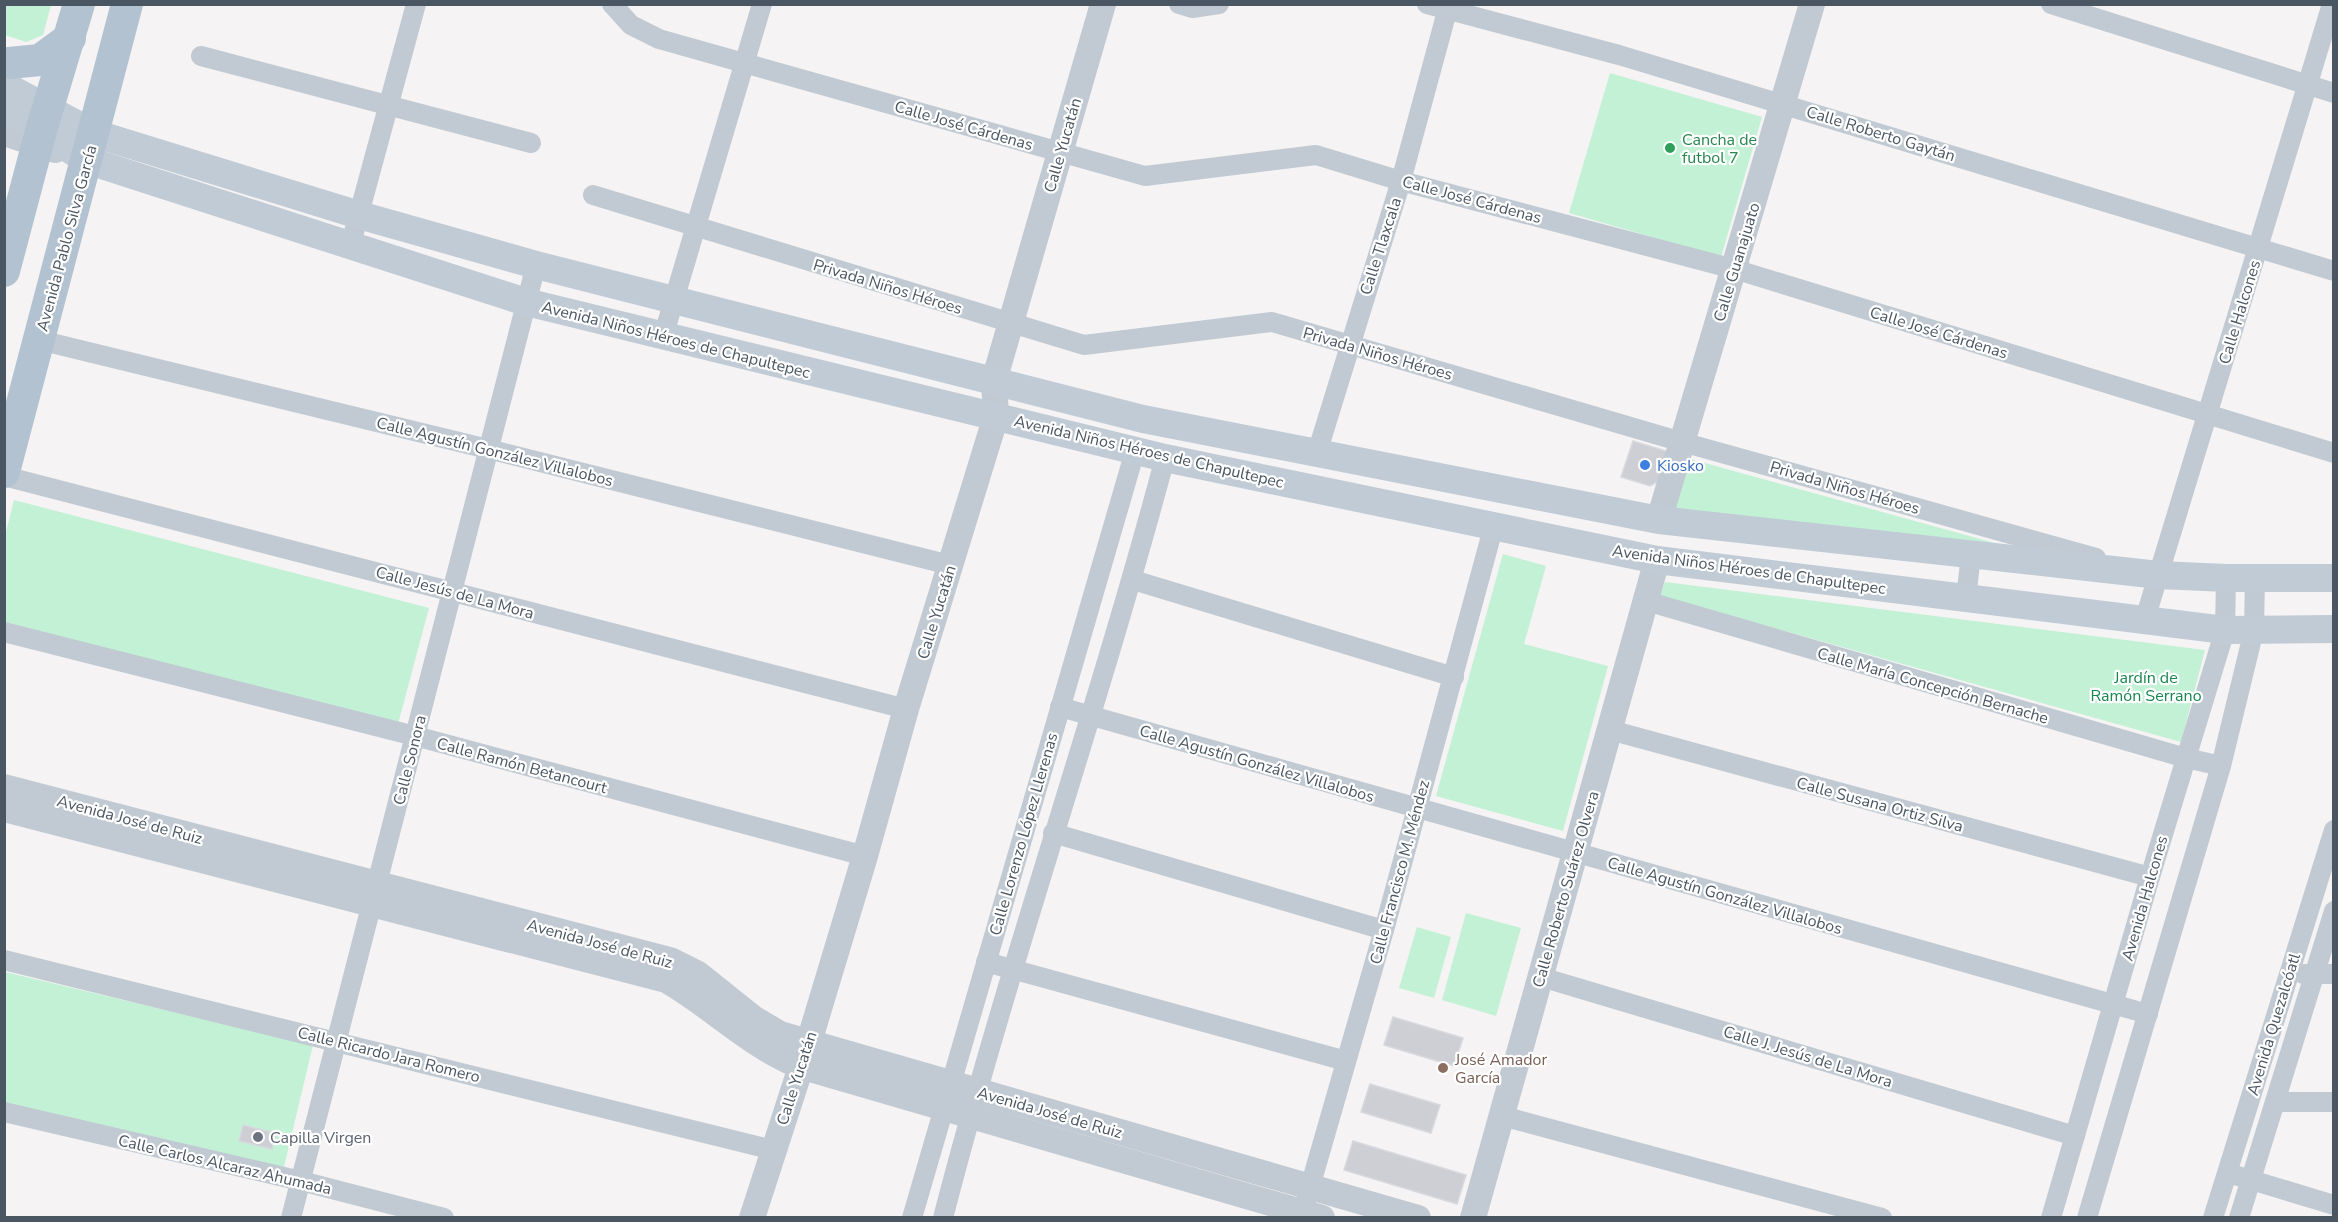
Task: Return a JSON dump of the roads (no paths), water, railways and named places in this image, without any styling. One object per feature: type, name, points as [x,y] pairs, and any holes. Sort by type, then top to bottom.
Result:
[{"type":"main road","points":[[4,271],[79,4]]},
{"type":"main road","name":"Avenida Pablo Silva García","points":[[4,474],[127,4]]},
{"type":"main road","points":[[6,70],[40,60],[70,38]]},
{"type":"main road","name":"Avenida Niños Héroes de Chapultepec","points":[[6,70],[43,128]]},
{"type":"main road","name":"Avenida Niños Héroes de Chapultepec","points":[[4,107],[43,128],[350,247],[526,303],[1165,458],[1657,560],[2225,630],[2334,629]]},
{"type":"main road","name":"Avenida Niños Héroes de Chapultepec","points":[[90,146],[359,215],[536,266],[1143,419],[1659,520],[2159,576],[2334,578]]},
{"type":"street","points":[[350,247],[416,4]]},
{"type":"street","name":"Calle José Cárdenas","points":[[612,4],[631,25],[659,39],[1145,176],[1316,155],[1401,181],[1734,269],[2334,453]]},
{"type":"street","points":[[663,337],[762,4]]},
{"type":"street","name":"Calle Yucatán","points":[[752,1218],[865,856],[906,709],[996,416],[994,381],[1102,4]]},
{"type":"street","points":[[1179,4],[1192,8],[1219,4]]},
{"type":"street","name":"Calle Roberto Gaytán","points":[[1427,4],[1449,7],[1783,103],[2334,271]]},
{"type":"street","name":"Calle Guanajuato","points":[[1659,520],[1812,4]]},
{"type":"street","points":[[2051,4],[2334,93]]},
{"type":"street","name":"Calle Halcones","points":[[2145,619],[2332,4]]},
{"type":"street","name":"Calle Tlaxcala","points":[[1317,453],[1348,345],[1401,181],[1449,7]]},
{"type":"street","points":[[201,56],[531,143]]},
{"type":"street","points":[[4,133],[43,128]]},
{"type":"street","name":"Privada Niños Héroes","points":[[593,195],[1084,345],[1272,322],[1682,442],[2159,576]]},
{"type":"street","name":"Calle Sonora","points":[[291,1218],[536,266]]},
{"type":"street","name":"Calle Agustín González Villalobos","points":[[39,340],[489,448],[950,565]]},
{"type":"street","name":"Calle Lorenzo López Llerenas","points":[[912,1218],[1135,451]]},
{"type":"street","name":"Calle Lorenzo López Llerenas","points":[[943,1218],[969,1115],[1053,833],[1132,580],[1165,458]]},
{"type":"street","name":"Calle Jesús de La Mora","points":[[4,474],[906,709]]},
{"type":"street","name":"Calle Francisco M. Méndez","points":[[1308,1216],[1310,1187],[1384,930],[1494,525]]},
{"type":"street","points":[[1966,598],[1971,555]]},
{"type":"street","name":"Calle Roberto Suárez Olvera","points":[[1473,1218],[1657,560]]},
{"type":"street","name":"Avenida Halcones","points":[[2051,1218],[2150,877],[2225,630],[2226,578]]},
{"type":"street","points":[[2087,1218],[2222,766],[2254,630],[2255,578]]},
{"type":"street","points":[[1132,580],[1454,676]]},
{"type":"street","name":"Calle María Concepción Bernache","points":[[1646,601],[2186,759],[2222,766]]},
{"type":"street","name":"Calle Ramón Betancourt","points":[[4,632],[415,736],[865,856]]},
{"type":"street","name":"Calle Agustín González Villalobos","points":[[1060,707],[2148,1014]]},
{"type":"street","name":"Calle Susana Ortiz Silva","points":[[1610,730],[2150,877]]},
{"type":"street","name":"Avenida José de Ruiz","points":[[4,787],[666,980],[691,994],[744,1036],[775,1056],[800,1066],[1308,1216]]},
{"type":"street","name":"Avenida José de Ruiz","points":[[4,809],[670,960],[698,974],[753,1018],[780,1034],[1418,1218]]},
{"type":"street","name":"Avenida Quezalcóatl","points":[[2213,1218],[2334,830]]},
{"type":"street","points":[[1053,833],[1384,930]]},
{"type":"street","name":"Avenida Quezalcóatl","points":[[2239,1218],[2275,1102],[2324,974],[2334,911]]},
{"type":"street","name":"Calle Ricardo Jara Romero","points":[[4,960],[773,1150]]},
{"type":"street","points":[[986,962],[1346,1061]]},
{"type":"street","points":[[2288,975],[2324,974]]},
{"type":"street","name":"Calle J. Jesús de La Mora","points":[[1541,977],[2074,1136]]},
{"type":"street","points":[[2275,1102],[2334,1102]]},
{"type":"street","name":"Calle Carlos Alcaraz Ahumada","points":[[4,1112],[301,1181],[444,1218]]},
{"type":"street","points":[[1502,1116],[1882,1218]]},
{"type":"street","points":[[2227,1173],[2334,1205]]},
{"type":"place","name":"Cancha de futbol 7","points":[[1670,148]]},
{"type":"place","name":"Kiosko","points":[[1645,465]]},
{"type":"place","name":"José Amador García","points":[[1443,1068]]},
{"type":"place","name":"Capilla Virgen","points":[[258,1137]]},
{"type":"park label","name":"Jardín de Ramón Serrano","points":[[2146,686]]}]
